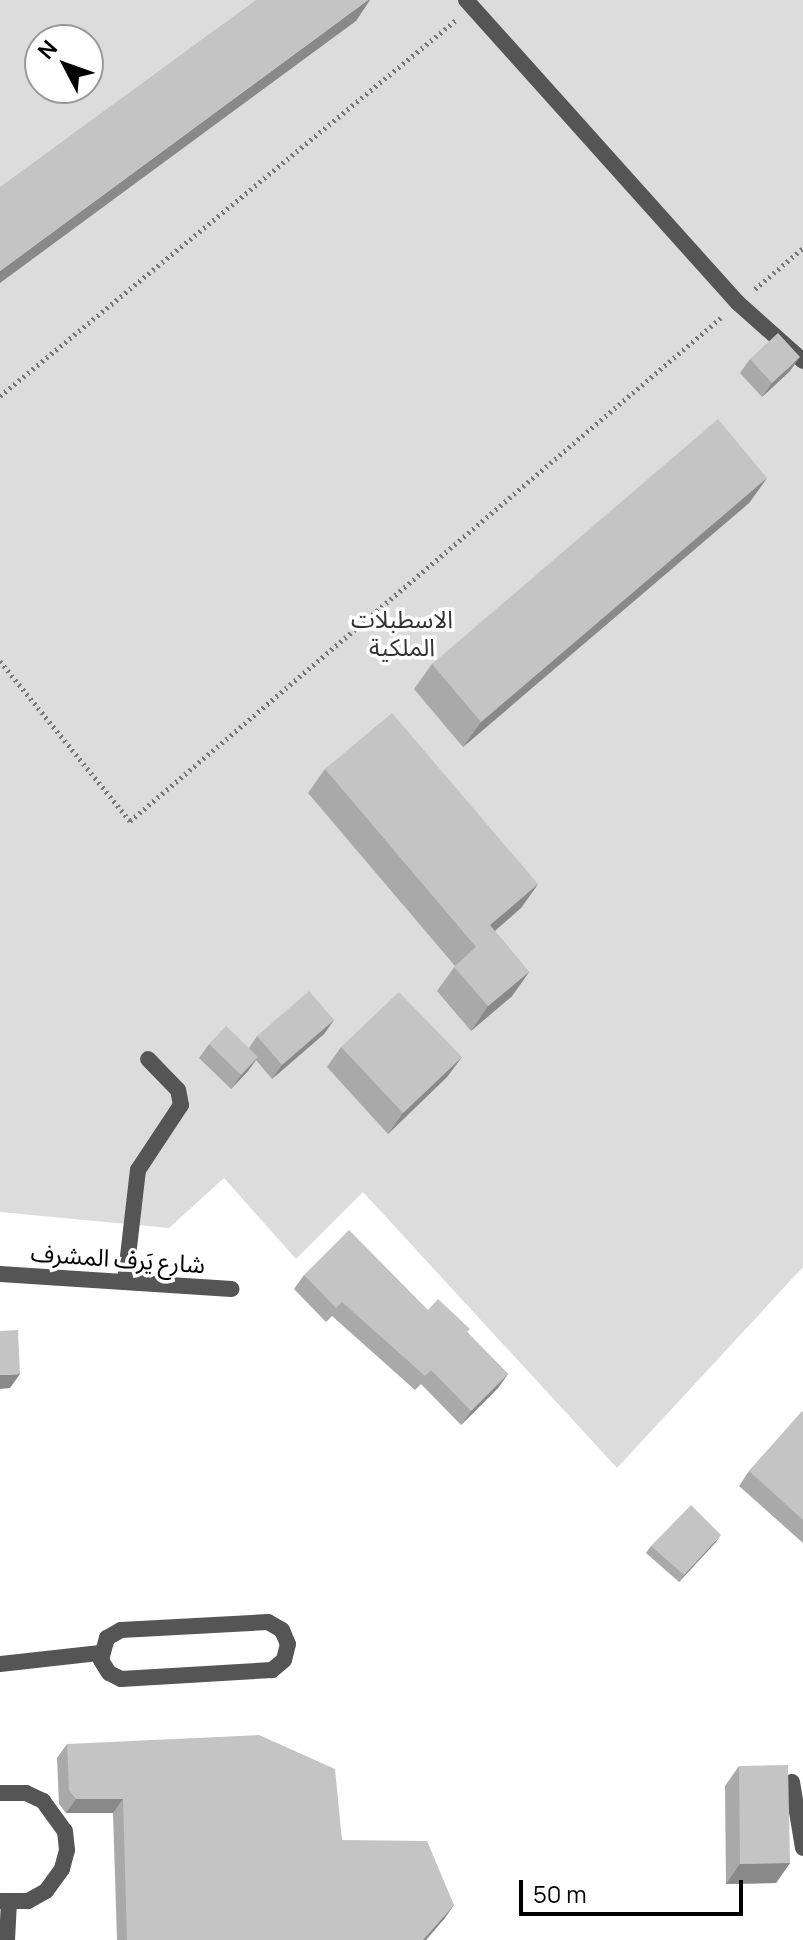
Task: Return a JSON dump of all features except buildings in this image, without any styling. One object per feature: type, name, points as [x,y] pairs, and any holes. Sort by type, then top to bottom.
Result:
[{"type":"street","points":[[469,3],[738,303],[803,361]]},
{"type":"street","points":[[125,1282],[138,1170],[181,1105],[178,1090],[148,1059]]},
{"type":"street","name":"شارع يَرف المشرف","points":[[0,1274],[232,1289]]},
{"type":"street","points":[[268,1622],[282,1630],[288,1644],[284,1660],[272,1670],[173,1677],[121,1679],[109,1673],[100,1653],[107,1638],[129,1628],[268,1622]]},
{"type":"street","points":[[0,1664],[100,1653]]},
{"type":"street","points":[[792,1782],[803,1848]]},
{"type":"street","points":[[0,1793],[26,1793],[43,1801],[65,1831],[67,1850],[62,1869],[46,1891],[28,1901],[4,1902],[7,1940]]},
{"type":"path","points":[[0,396],[469,3]]},
{"type":"path","points":[[0,661],[130,821],[803,248]]},
{"type":"green space","name":"الاسطبلات الملكية","points":[[0,0],[803,0],[803,1267],[617,1468],[363,1192],[296,1259],[224,1178],[169,1228],[0,1212]]}]
